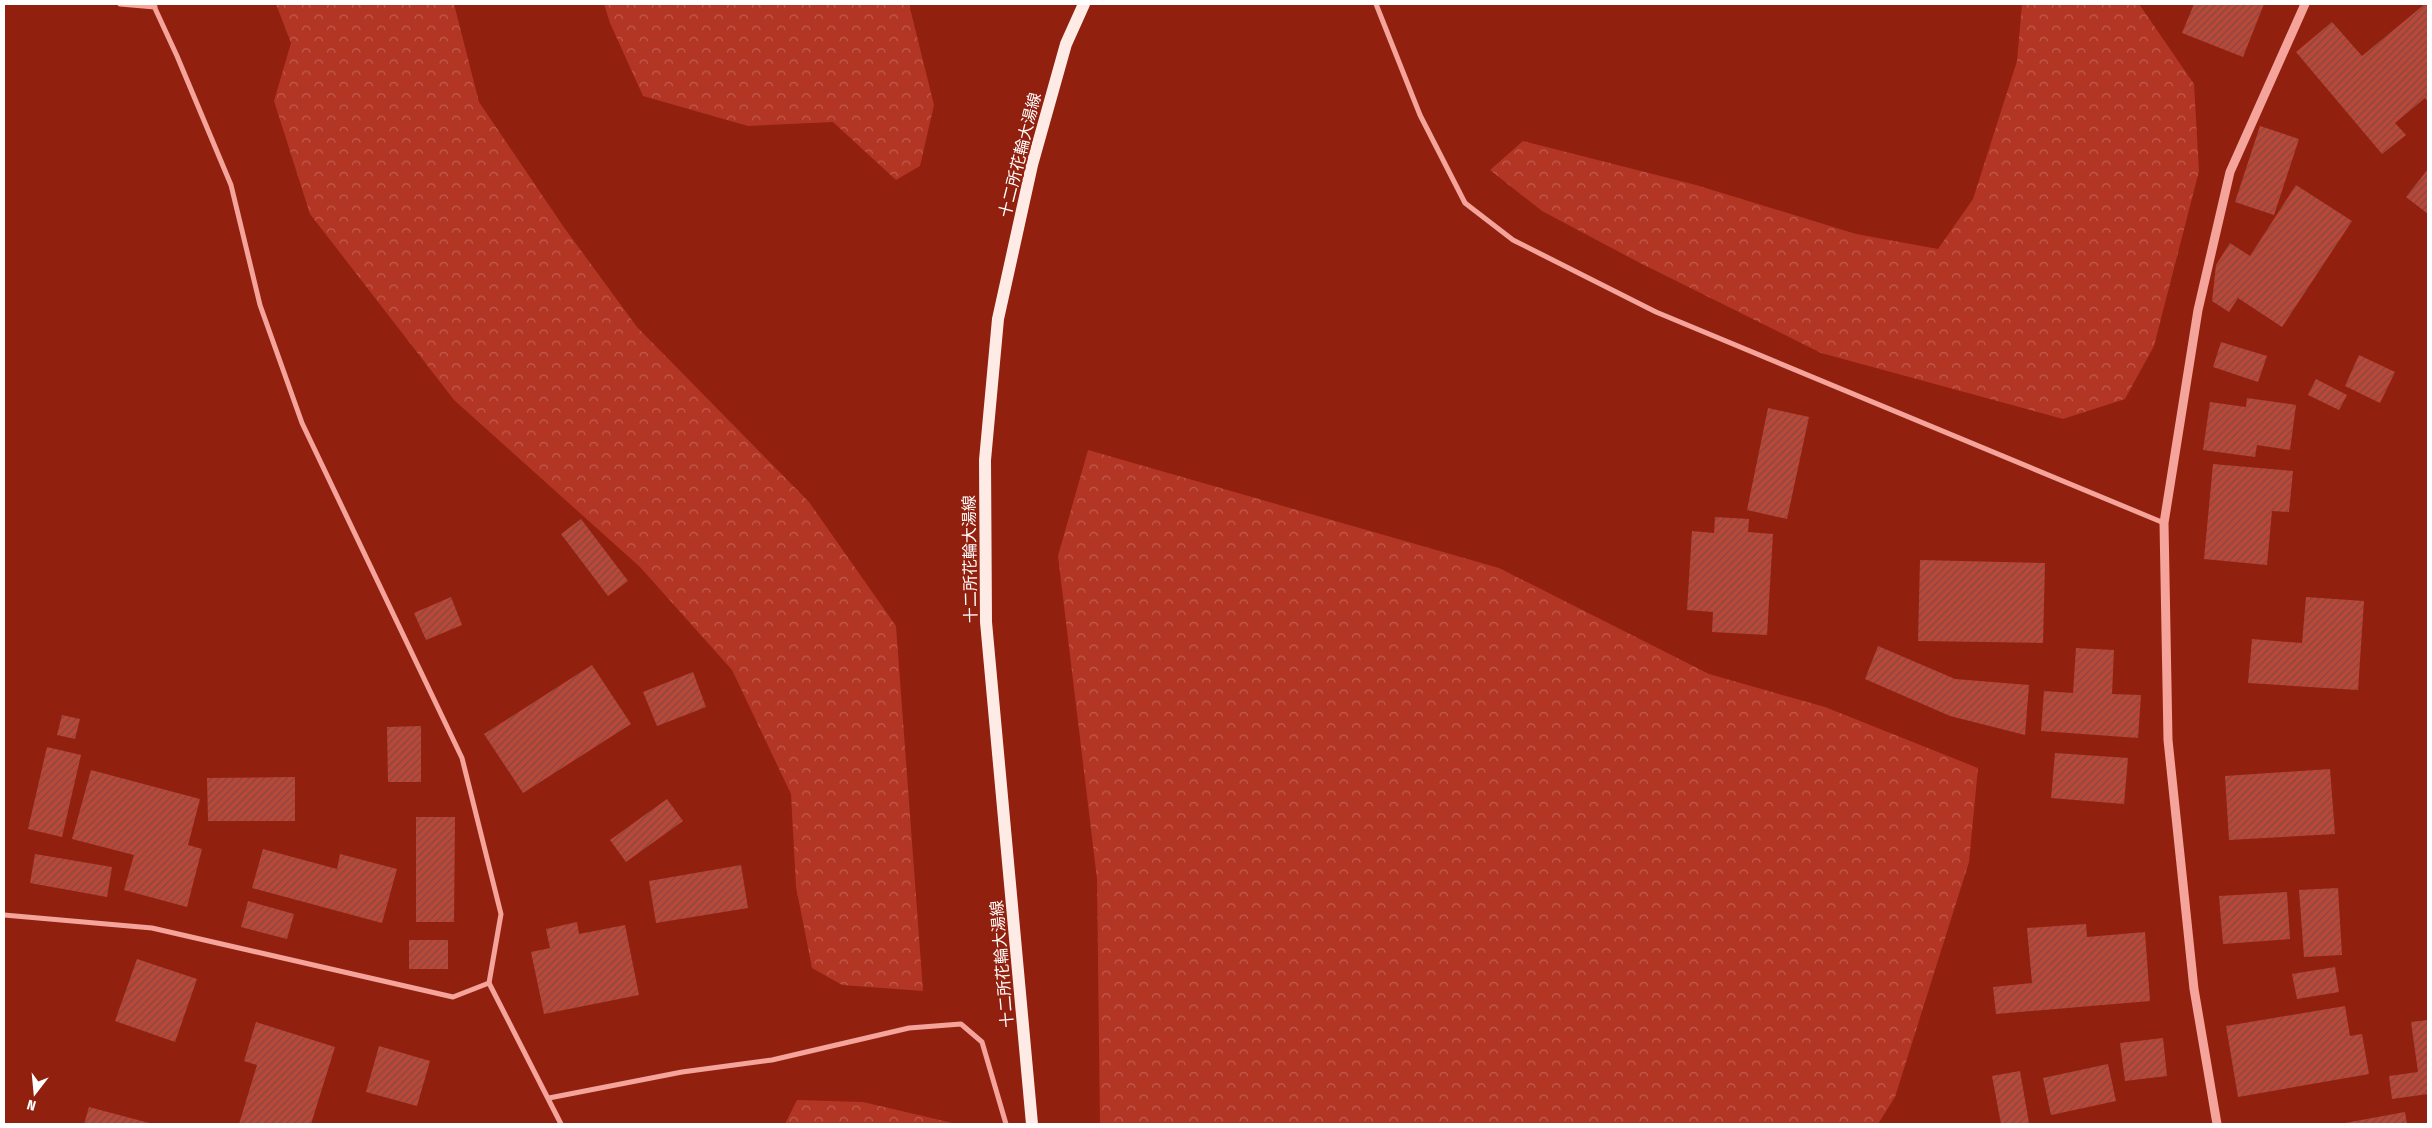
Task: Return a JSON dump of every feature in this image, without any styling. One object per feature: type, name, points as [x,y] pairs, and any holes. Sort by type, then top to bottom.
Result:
[{"type":"main road","name":"十二所花輪大湯線","points":[[1032,1124],[986,622],[985,460],[998,319],[1032,165],[1066,44],[1084,4]]},
{"type":"street","points":[[120,4],[154,5],[231,185],[260,305],[302,423],[462,758],[501,914],[489,983],[535,1078],[549,1098],[561,1124]]},
{"type":"street","points":[[1376,4],[1420,115],[1465,203],[1513,240],[1656,312],[2164,523]]},
{"type":"street","points":[[2217,1124],[2194,989],[2168,740],[2164,523],[2198,310],[2230,172],[2305,4]]},
{"type":"street","points":[[4,915],[152,928],[453,996],[489,983]]},
{"type":"street","points":[[549,1098],[682,1072],[772,1060],[909,1028],[961,1024],[982,1042],[1006,1124]]},
{"type":"green space","points":[[276,4],[454,4],[479,102],[563,226],[637,327],[809,502],[896,626],[923,991],[842,985],[812,968],[796,887],[791,794],[732,670],[640,567],[454,400],[310,214],[274,101],[291,43]]},
{"type":"green space","points":[[604,4],[909,4],[934,105],[920,166],[896,180],[833,122],[748,126],[643,96],[610,23]]},
{"type":"green space","points":[[2022,4],[2139,4],[2194,84],[2199,171],[2154,346],[2125,399],[2063,419],[1821,353],[1640,263],[1542,211],[1490,170],[1523,141],[1696,185],[1856,234],[1938,249],[1973,199],[2017,61]]},
{"type":"green space","points":[[1088,450],[1499,568],[1709,674],[1825,707],[1978,768],[1969,862],[1895,1097],[1878,1124],[1100,1124],[1097,879],[1058,556]]},
{"type":"green space","points":[[797,1100],[863,1102],[957,1124],[785,1124]]},
{"type":"building","points":[[2194,4],[2264,4],[2243,57],[2182,33]]},
{"type":"building","points":[[2425,4],[2428,7],[2428,102],[2425,98],[2395,123],[2406,135],[2382,154],[2296,52],[2332,22],[2362,56]]},
{"type":"building","points":[[2260,126],[2299,139],[2274,215],[2235,202]]},
{"type":"building","points":[[2428,169],[2428,214],[2406,197]]},
{"type":"building","points":[[2296,185],[2352,221],[2282,327],[2238,298],[2229,312],[2212,301],[2216,265],[2230,243],[2250,256]]},
{"type":"building","points":[[2221,342],[2267,356],[2258,382],[2213,367]]},
{"type":"building","points":[[2359,355],[2395,372],[2380,403],[2345,386]]},
{"type":"building","points":[[2316,379],[2347,395],[2339,410],[2308,395]]},
{"type":"building","points":[[2247,398],[2296,405],[2290,450],[2257,445],[2255,457],[2203,450],[2210,402],[2246,407]]},
{"type":"building","points":[[1768,408],[1809,417],[1787,519],[1747,510]]},
{"type":"building","points":[[2213,464],[2293,471],[2289,512],[2272,511],[2267,565],[2204,559]]},
{"type":"building","points":[[1715,517],[1749,519],[1748,532],[1773,534],[1767,635],[1712,632],[1713,612],[1687,610],[1692,531],[1714,533]]},
{"type":"building","points":[[581,519],[628,581],[608,596],[561,534]]},
{"type":"building","points":[[1920,560],[2045,563],[2043,643],[1918,641]]},
{"type":"building","points":[[451,597],[462,625],[426,640],[414,613]]},
{"type":"building","points":[[2306,597],[2364,601],[2358,690],[2248,683],[2252,639],[2302,643]]},
{"type":"building","points":[[1878,646],[1955,679],[2029,685],[2025,735],[1950,716],[1865,679]]},
{"type":"building","points":[[2076,648],[2114,650],[2112,694],[2141,695],[2138,738],[2041,731],[2044,691],[2073,693]]},
{"type":"building","points":[[592,665],[631,724],[523,793],[484,734]]},
{"type":"building","points":[[693,672],[706,707],[657,726],[643,692]]},
{"type":"building","points":[[62,715],[80,719],[75,739],[57,735]]},
{"type":"building","points":[[421,726],[421,782],[388,782],[387,727]]},
{"type":"building","points":[[47,747],[81,755],[62,837],[28,829]]},
{"type":"building","points":[[2055,753],[2128,758],[2124,804],[2051,798]]},
{"type":"building","points":[[2330,769],[2335,834],[2229,840],[2225,776]]},
{"type":"building","points":[[91,770],[200,799],[188,845],[202,849],[187,907],[124,890],[134,855],[72,839]]},
{"type":"building","points":[[295,777],[295,821],[208,821],[207,778]]},
{"type":"building","points":[[667,799],[683,821],[626,862],[610,840]]},
{"type":"building","points":[[416,817],[455,817],[454,922],[416,922]]},
{"type":"building","points":[[263,849],[337,869],[340,854],[397,869],[382,923],[252,888]]},
{"type":"building","points":[[35,854],[112,867],[107,897],[30,883]]},
{"type":"building","points":[[741,865],[748,908],[656,923],[649,881]]},
{"type":"building","points":[[2338,888],[2342,955],[2304,957],[2299,890]]},
{"type":"building","points":[[2287,892],[2290,939],[2223,944],[2219,896]]},
{"type":"building","points":[[248,901],[294,914],[287,939],[241,927]]},
{"type":"building","points":[[577,922],[579,934],[625,925],[639,995],[544,1014],[531,952],[550,948],[546,929]]},
{"type":"building","points":[[2086,924],[2087,937],[2145,932],[2150,1001],[1996,1014],[1993,987],[2032,983],[2027,928]]},
{"type":"building","points":[[409,940],[448,940],[448,969],[409,969]]},
{"type":"building","points":[[137,959],[197,979],[175,1042],[115,1021]]},
{"type":"building","points":[[2335,967],[2339,992],[2297,999],[2292,974]]},
{"type":"building","points":[[2345,1006],[2350,1036],[2362,1034],[2369,1074],[2238,1097],[2226,1026]]},
{"type":"building","points":[[2428,1020],[2428,1094],[2392,1099],[2389,1076],[2418,1072],[2411,1022]]},
{"type":"building","points":[[256,1022],[335,1047],[311,1124],[239,1124],[257,1065],[244,1061]]},
{"type":"building","points":[[2163,1038],[2167,1076],[2125,1081],[2120,1043]]},
{"type":"building","points":[[379,1046],[430,1061],[417,1106],[366,1092]]},
{"type":"building","points":[[2108,1064],[2116,1101],[2051,1115],[2043,1078]]},
{"type":"building","points":[[2020,1071],[2029,1123],[2001,1124],[1992,1076]]},
{"type":"building","points":[[89,1107],[153,1124],[84,1124]]},
{"type":"building","points":[[2405,1112],[2407,1124],[2345,1123]]}]
